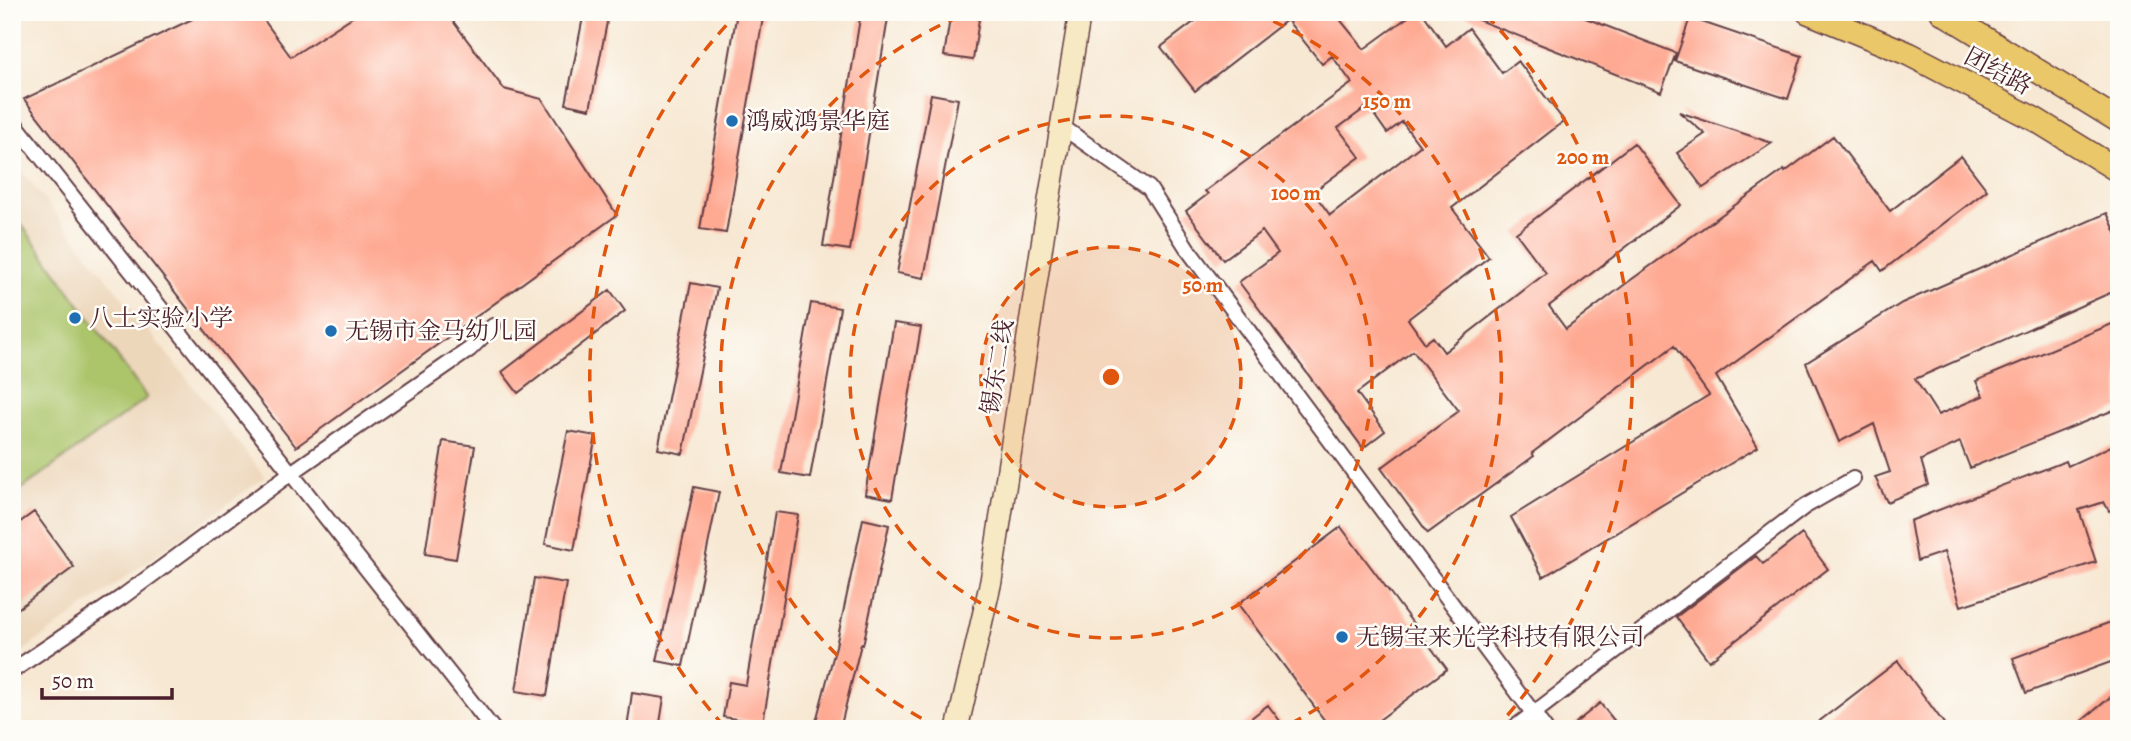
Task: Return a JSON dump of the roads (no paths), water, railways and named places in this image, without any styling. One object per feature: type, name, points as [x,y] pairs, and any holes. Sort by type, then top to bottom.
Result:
[{"type":"main road","name":"锡东二线","points":[[957,729],[991,581],[1080,12]]},
{"type":"main road","name":"团结路","points":[[1808,12],[1909,54],[2035,120],[2119,171]]},
{"type":"main road","name":"团结路","points":[[1942,12],[2119,121]]},
{"type":"street","points":[[12,120],[493,729]]},
{"type":"street","points":[[1061,127],[1149,188],[1189,251],[1545,729]]},
{"type":"street","points":[[12,671],[122,597],[291,473],[470,349],[493,326]]},
{"type":"street","points":[[1513,729],[1804,507],[1853,479]]},
{"type":"place","name":"鸿威鸿景华庭","points":[[732,121]]},
{"type":"place","name":"八士实验小学","points":[[75,318]]},
{"type":"place","name":"无锡市金马幼儿园","points":[[331,331]]},
{"type":"place","name":"无锡宝来光学科技有限公司","points":[[1342,637]]}]
